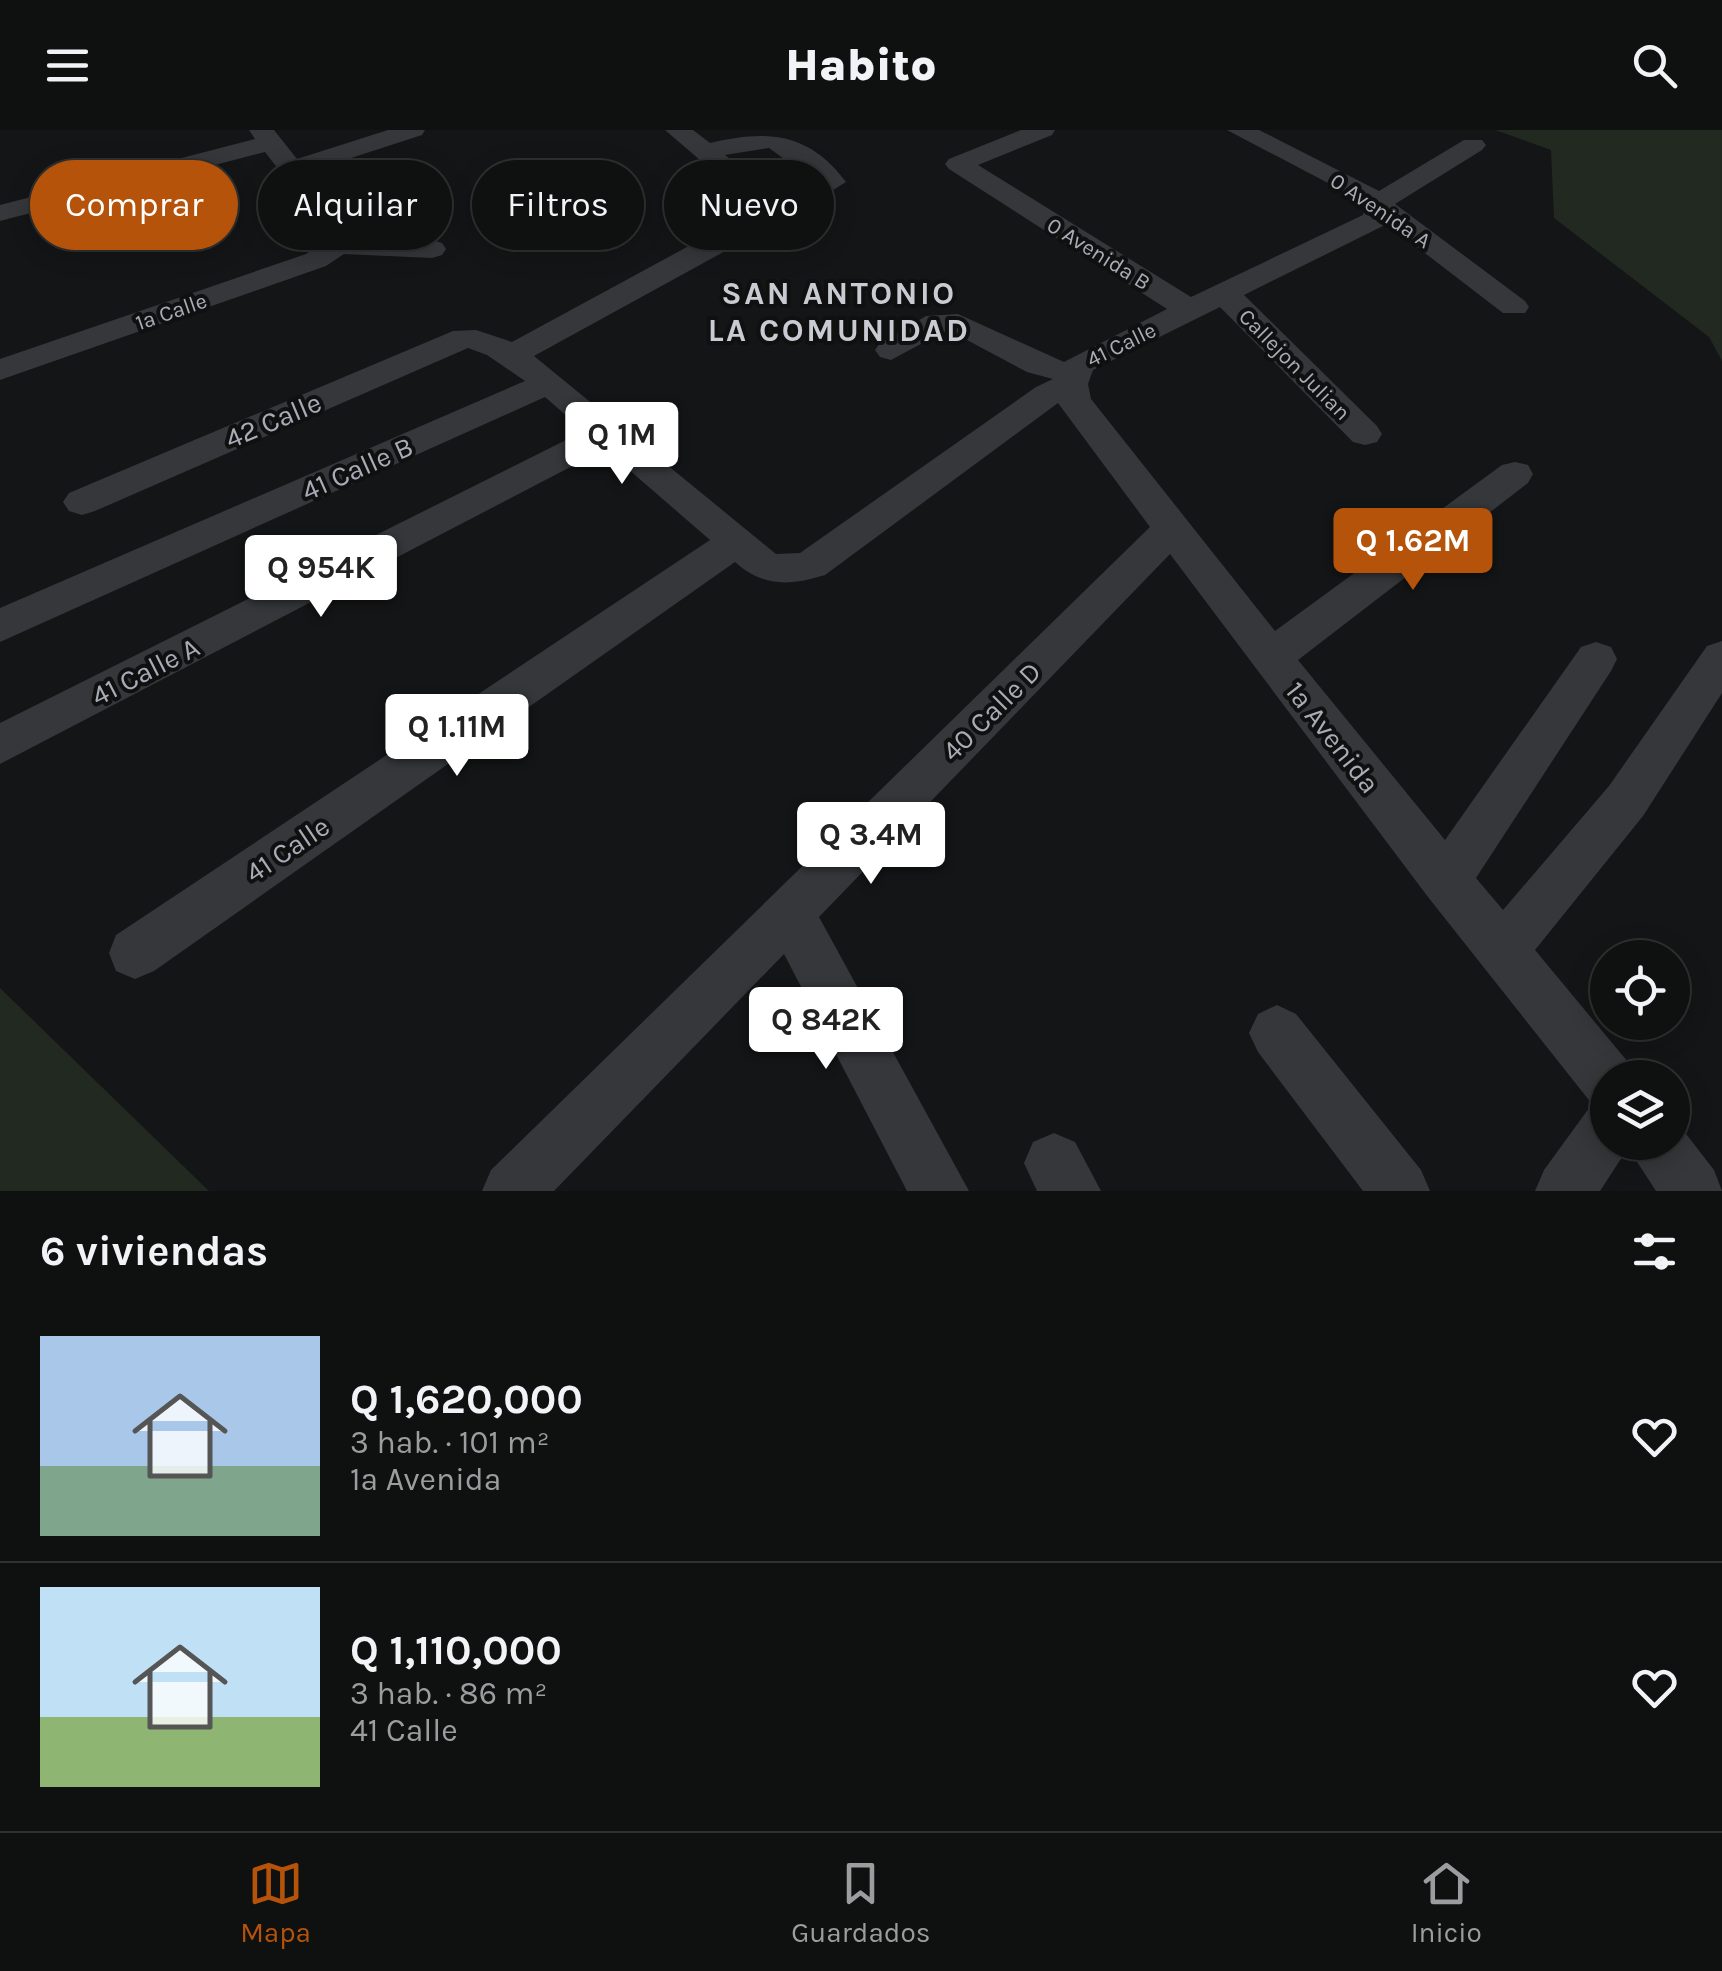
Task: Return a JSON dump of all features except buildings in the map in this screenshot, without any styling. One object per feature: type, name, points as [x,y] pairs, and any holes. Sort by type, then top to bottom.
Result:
[{"type":"street","points":[[319,160],[413,130]]},
{"type":"street","points":[[677,130],[764,198],[770,210],[759,222],[511,356],[610,432],[736,542]]},
{"type":"street","name":"0 Avenida B","points":[[1043,130],[958,164],[1190,310]]},
{"type":"street","name":"0 Avenida A","points":[[1238,130],[1356,188],[1514,306]]},
{"type":"street","points":[[706,152],[764,134],[781,140],[806,160]]},
{"type":"street","points":[[0,212],[265,137],[284,160]]},
{"type":"street","name":"41 Calle","points":[[135,953],[736,542],[766,566],[786,570],[811,564],[1072,380],[1079,364],[1376,219],[1378,203],[1473,145]]},
{"type":"street","name":"1a Calle","points":[[0,370],[316,260],[331,250]]},
{"type":"street","name":"Callejon Julian","points":[[1224,293],[1364,434]]},
{"type":"street","points":[[891,350],[937,324],[958,323],[1072,380]]},
{"type":"street","name":"42 Calle","points":[[82,502],[464,338],[485,340],[511,356]]},
{"type":"street","name":"1a Avenida","points":[[1072,380],[1074,401],[1590,1060]]},
{"type":"street","name":"41 Calle B","points":[[0,626],[549,383]]},
{"type":"street","name":"41 Calle A","points":[[0,745],[610,432]]},
{"type":"street","points":[[1271,657],[1515,474]]},
{"type":"street","name":"40 Calle D","points":[[512,1191],[1173,528]]},
{"type":"street","points":[[1502,950],[1626,801],[1722,658]]},
{"type":"street","points":[[1446,880],[1596,659]]},
{"type":"street","points":[[790,912],[939,1191]]},
{"type":"street","points":[[1276,1033],[1400,1191]]},
{"type":"street","points":[[1565,1191],[1590,1153]]},
{"type":"street","points":[[1669,1160],[1693,1191]]},
{"type":"shaded area","points":[[1495,130],[1722,130],[1722,361],[1709,337],[1554,218],[1551,150]]},
{"type":"shaded area","points":[[0,988],[209,1191],[0,1191]]},
{"type":"district","name":"SAN ANTONIO LA COMUNIDAD","points":[[839,312]]}]
